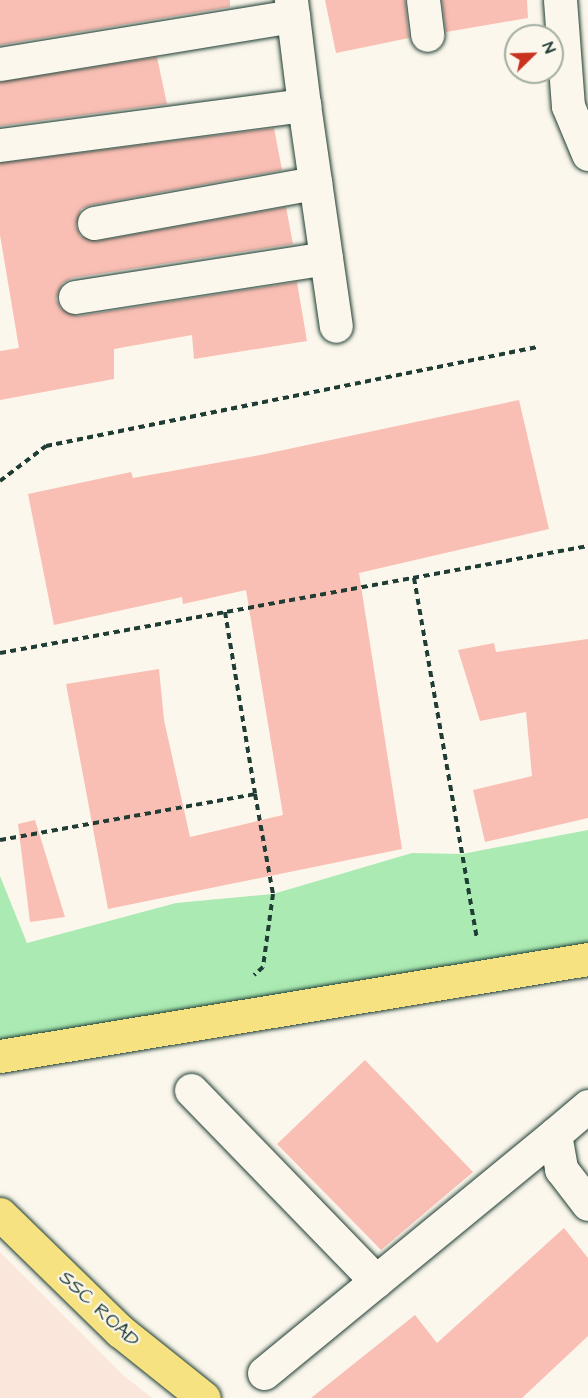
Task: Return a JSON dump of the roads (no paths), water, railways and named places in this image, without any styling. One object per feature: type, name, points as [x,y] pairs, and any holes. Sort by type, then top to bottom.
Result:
[{"type":"main road","points":[[0,1056],[588,958]]},
{"type":"main road","name":"SSC ROAD","points":[[0,1214],[120,1331],[204,1398]]},
{"type":"street","points":[[423,0],[427,35]]},
{"type":"street","points":[[560,0],[568,106],[588,154]]},
{"type":"street","points":[[0,64],[292,8],[336,326]]},
{"type":"street","points":[[0,145],[304,105]]},
{"type":"street","points":[[94,223],[315,183]]},
{"type":"street","points":[[75,297],[326,258]]},
{"type":"street","points":[[191,1090],[376,1281]]},
{"type":"street","points":[[264,1373],[588,1106]]},
{"type":"street","points":[[555,1134],[561,1169],[588,1204]]}]
